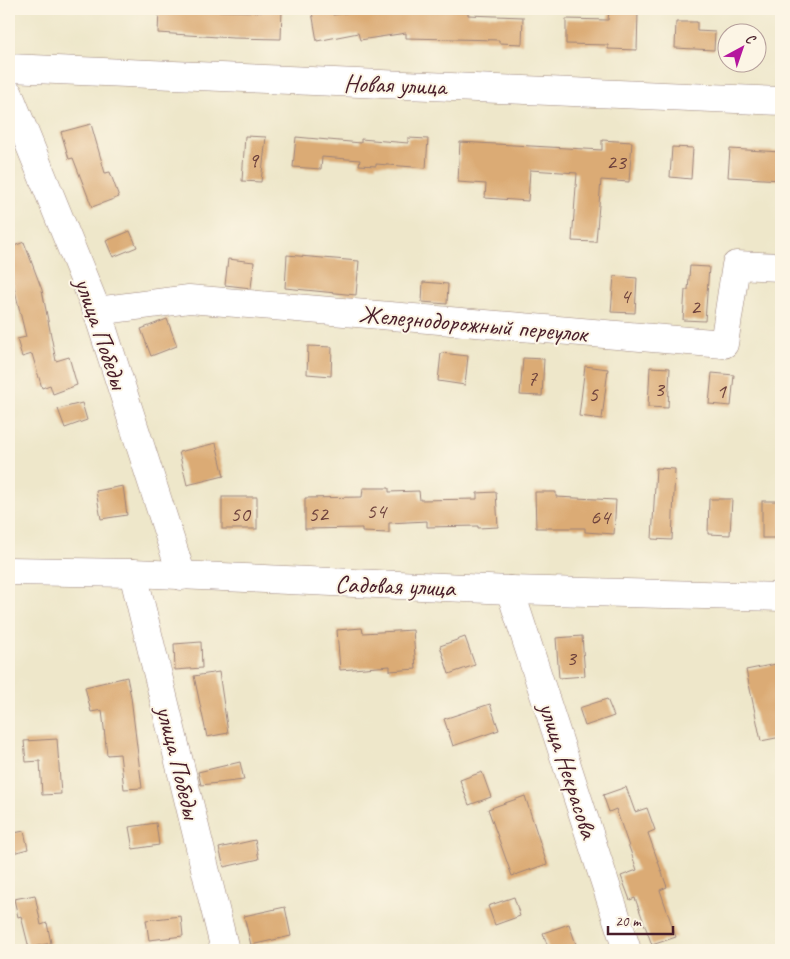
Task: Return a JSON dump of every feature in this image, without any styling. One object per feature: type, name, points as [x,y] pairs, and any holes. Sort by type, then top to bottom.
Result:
[{"type":"street","name":"Новая улица","points":[[9,68],[781,101]]},
{"type":"street","name":"улица Победы","points":[[9,94],[98,311],[182,576]]},
{"type":"street","name":"Железнодорожный переулок","points":[[98,311],[189,299],[724,344],[736,265],[781,267]]},
{"type":"street","name":"Садовая улица","points":[[9,571],[133,573],[510,590],[781,597]]},
{"type":"street","name":"улица Победы","points":[[133,573],[225,950]]},
{"type":"street","name":"улица Некрасова","points":[[510,590],[627,950]]},
{"type":"building","points":[[159,9],[219,9],[219,11],[262,12],[262,9],[282,9],[281,39],[158,33]]},
{"type":"building","points":[[332,9],[333,15],[370,9],[468,9],[468,15],[523,17],[522,44],[499,43],[499,40],[406,38],[406,33],[360,40],[358,33],[317,41],[312,12]]},
{"type":"building","points":[[609,10],[638,12],[637,50],[608,49],[608,45],[566,44],[566,19],[608,20]]},
{"type":"building","points":[[676,22],[697,22],[697,31],[715,32],[714,50],[675,48]]},
{"type":"building","points":[[91,124],[105,173],[110,172],[119,197],[92,207],[73,158],[69,159],[61,132]]},
{"type":"building","points":[[245,136],[266,137],[261,182],[242,181]]},
{"type":"building","points":[[296,137],[361,143],[361,139],[408,143],[408,138],[428,139],[426,168],[376,164],[376,166],[359,165],[360,160],[322,157],[321,169],[293,167]]},
{"type":"building","points":[[602,140],[632,142],[629,182],[601,180],[596,242],[572,241],[577,173],[530,170],[528,201],[485,198],[486,184],[458,182],[460,142],[602,150]]},
{"type":"building","points":[[672,147],[693,148],[691,179],[670,177]]},
{"type":"building","points":[[730,149],[781,152],[781,180],[728,177]]},
{"type":"building","points":[[130,231],[137,247],[113,257],[106,241]]},
{"type":"building","points":[[24,242],[42,290],[56,361],[69,357],[77,385],[53,394],[50,385],[42,388],[32,354],[22,357],[17,339],[26,337],[9,266],[9,248]]},
{"type":"building","points":[[287,255],[359,261],[356,295],[285,288]]},
{"type":"building","points":[[228,259],[254,262],[251,288],[225,285]]},
{"type":"building","points":[[690,266],[709,267],[705,321],[683,320],[685,290],[688,290]]},
{"type":"building","points":[[614,276],[637,278],[635,313],[611,312]]},
{"type":"building","points":[[423,282],[448,284],[447,304],[422,302]]},
{"type":"building","points":[[167,319],[177,346],[151,356],[141,329]]},
{"type":"building","points":[[308,346],[332,347],[331,376],[307,374]]},
{"type":"building","points":[[441,353],[468,356],[465,385],[438,381]]},
{"type":"building","points":[[523,358],[544,359],[542,396],[520,395]]},
{"type":"building","points":[[585,366],[608,369],[602,419],[579,416]]},
{"type":"building","points":[[650,367],[670,368],[668,408],[648,407]]},
{"type":"building","points":[[712,373],[734,375],[731,406],[709,404]]},
{"type":"building","points":[[82,403],[87,420],[65,428],[58,409]]},
{"type":"building","points":[[216,443],[224,476],[187,485],[179,452]]},
{"type":"building","points":[[656,468],[675,469],[672,540],[652,539]]},
{"type":"building","points":[[123,486],[127,515],[101,519],[96,491]]},
{"type":"building","points":[[363,488],[389,488],[389,492],[419,491],[420,500],[477,499],[477,493],[496,492],[498,527],[427,527],[427,521],[389,523],[389,533],[362,532],[362,528],[305,529],[305,498],[362,497]]},
{"type":"building","points":[[535,492],[556,492],[556,497],[616,500],[614,534],[585,532],[585,528],[536,528]]},
{"type":"building","points":[[222,497],[257,497],[257,529],[222,529]]},
{"type":"building","points":[[709,499],[732,499],[730,535],[708,534]]},
{"type":"building","points":[[762,501],[781,501],[781,538],[762,538]]},
{"type":"building","points":[[362,628],[363,633],[413,630],[416,669],[390,671],[390,666],[340,670],[337,630]]},
{"type":"building","points":[[582,636],[585,676],[559,678],[556,638]]},
{"type":"building","points":[[465,637],[475,665],[449,674],[440,646]]},
{"type":"building","points":[[201,642],[202,668],[175,670],[174,644]]},
{"type":"building","points":[[781,663],[781,737],[761,741],[746,670]]},
{"type":"building","points":[[219,672],[228,733],[207,737],[194,676]]},
{"type":"building","points":[[127,677],[142,788],[124,789],[120,754],[107,755],[102,710],[91,712],[85,687]]},
{"type":"building","points":[[607,699],[614,716],[585,726],[579,708]]},
{"type":"building","points":[[490,704],[499,730],[453,746],[444,719]]},
{"type":"building","points":[[57,739],[61,794],[42,795],[40,761],[26,762],[24,741]]},
{"type":"building","points":[[240,762],[244,780],[201,785],[198,772]]},
{"type":"building","points":[[482,772],[491,797],[469,805],[460,780]]},
{"type":"building","points":[[626,787],[635,812],[647,808],[655,830],[648,833],[667,887],[660,890],[676,937],[652,945],[635,898],[630,900],[621,876],[637,870],[616,809],[609,812],[603,795]]},
{"type":"building","points":[[525,796],[547,864],[512,876],[488,809]]},
{"type":"building","points":[[156,823],[159,845],[133,849],[129,827]]},
{"type":"building","points":[[24,831],[28,849],[9,854],[9,834]]},
{"type":"building","points":[[255,840],[259,859],[224,867],[219,848]]},
{"type":"building","points":[[35,895],[41,925],[47,923],[51,943],[29,948],[21,916],[18,917],[14,899]]},
{"type":"building","points":[[514,897],[520,916],[495,925],[488,906]]},
{"type":"building","points":[[285,907],[291,936],[251,945],[244,916]]},
{"type":"building","points":[[181,916],[183,936],[149,940],[146,920]]},
{"type":"building","points":[[569,924],[578,950],[549,950],[543,933]]}]
